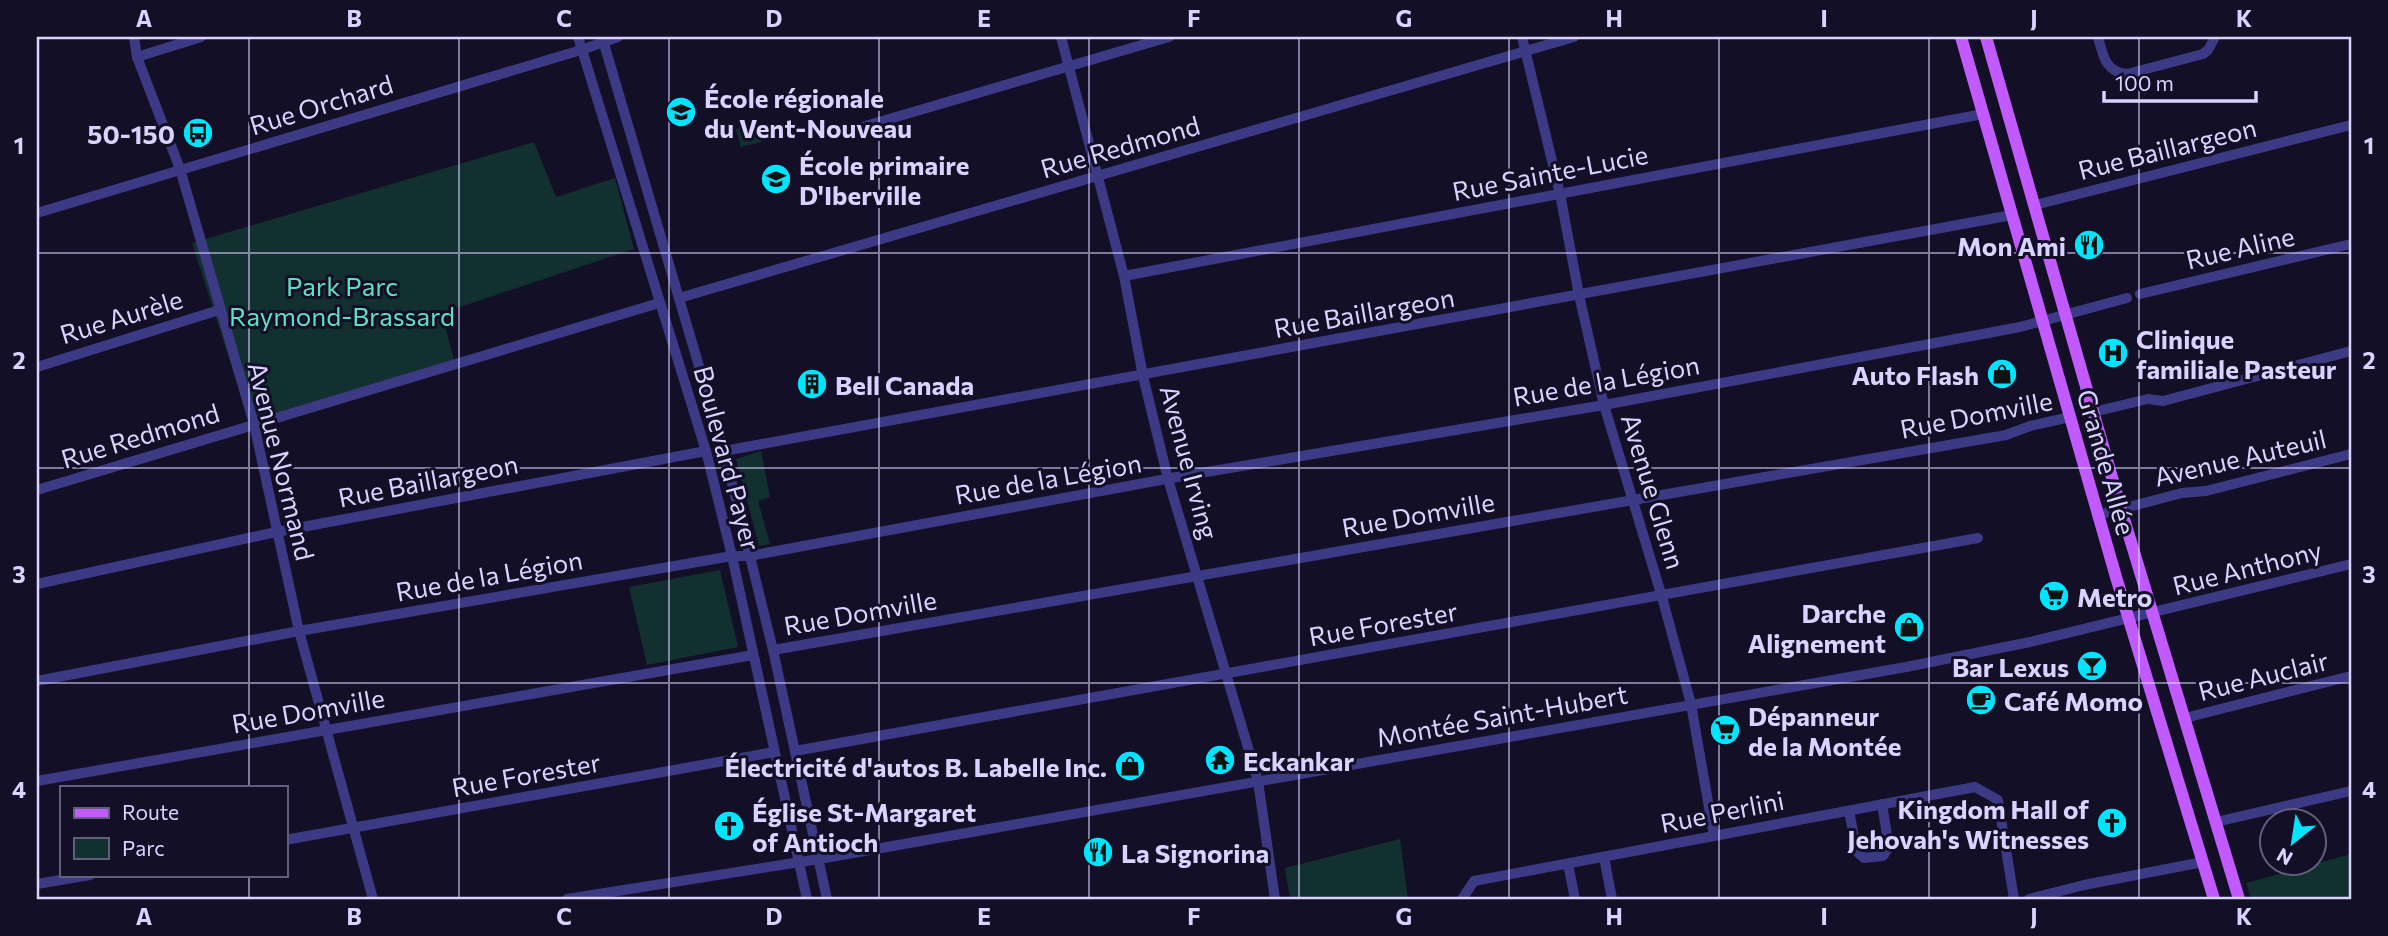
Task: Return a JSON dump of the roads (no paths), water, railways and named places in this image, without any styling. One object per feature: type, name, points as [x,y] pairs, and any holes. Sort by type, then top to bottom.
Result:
[{"type":"main road","name":"Grande Allée","points":[[1961,37],[2098,515],[2214,899]]},
{"type":"main road","name":"Grande Allée","points":[[1986,37],[2121,509],[2239,899]]},
{"type":"street","name":"Avenue Normand","points":[[134,37],[136,57],[180,169],[254,424],[299,631],[373,899]]},
{"type":"street","points":[[136,57],[201,37]]},
{"type":"street","name":"Boulevard Payer","points":[[578,37],[706,451],[732,556],[807,899]]},
{"type":"street","name":"Rue Orchard","points":[[37,213],[581,50],[602,39],[618,37]]},
{"type":"street","name":"Avenue Irving","points":[[1061,37],[1124,276],[1143,376],[1168,478],[1258,781],[1275,899]]},
{"type":"street","points":[[855,129],[1169,37]]},
{"type":"street","name":"Avenue Glenn","points":[[1522,37],[1560,194],[1604,405],[1691,704],[1714,836]]},
{"type":"street","name":"Rue Redmond","points":[[679,298],[1574,37]]},
{"type":"street","points":[[2098,37],[2108,66],[2127,74],[2203,54],[2215,37]]},
{"type":"street","name":"Boulevard Payer","points":[[602,39],[724,451],[773,650],[827,899]]},
{"type":"street","name":"Rue Sainte-Lucie","points":[[1124,276],[1983,114]]},
{"type":"street","name":"Rue Baillargeon","points":[[2035,205],[2351,125]]},
{"type":"street","name":"Rue Baillargeon","points":[[724,451],[2012,215]]},
{"type":"street","name":"Rue Aline","points":[[2140,294],[2351,243]]},
{"type":"street","points":[[2066,314],[2127,298]]},
{"type":"street","name":"Rue Redmond","points":[[37,490],[659,303]]},
{"type":"street","name":"Rue Aurèle","points":[[37,367],[219,310]]},
{"type":"street","name":"Rue de la Légion","points":[[37,681],[299,631],[750,555],[1168,478],[1604,405],[2043,321],[2066,314]]},
{"type":"street","points":[[2093,412],[2148,399],[2163,401],[2351,351]]},
{"type":"street","name":"Rue Domville","points":[[773,650],[1198,577],[1632,498],[2006,435],[2029,426],[2070,417]]},
{"type":"street","name":"Rue Baillargeon","points":[[37,584],[276,532],[706,451]]},
{"type":"street","name":"Avenue Auteuil","points":[[2098,515],[2351,454]]},
{"type":"street","name":"Rue Forester","points":[[795,751],[1978,538]]},
{"type":"street","name":"Rue Anthony","points":[[2153,613],[2351,564]]},
{"type":"street","name":"Montée Saint-Hubert","points":[[567,899],[819,859],[1906,667],[2153,613]]},
{"type":"street","name":"Rue Domville","points":[[37,782],[753,654]]},
{"type":"street","name":"Rue Auclair","points":[[2185,718],[2351,676]]},
{"type":"street","name":"Rue Forester","points":[[287,840],[774,752]]},
{"type":"street","name":"Rue Perlini","points":[[1462,899],[1474,881],[1975,787],[1998,800],[2014,899]]},
{"type":"street","points":[[2216,821],[2351,791]]},
{"type":"street","points":[[1849,811],[1857,852],[1864,858],[1883,856],[1889,847],[1882,804]]},
{"type":"street","points":[[1604,857],[1612,899]]},
{"type":"street","points":[[2029,899],[2084,885],[2203,862]]},
{"type":"street","points":[[1568,864],[1575,899]]},
{"type":"street","points":[[37,884],[84,876]]},
{"type":"place","name":"École régionale du Vent-Nouveau","points":[[681,112]]},
{"type":"place","name":"50-150","points":[[198,133]]},
{"type":"place","name":"École primaire D'Iberville","points":[[776,179]]},
{"type":"place","name":"Mon Ami","points":[[2089,245]]},
{"type":"place","name":"Clinique familiale Pasteur","points":[[2113,353]]},
{"type":"place","name":"Auto Flash","points":[[2002,374]]},
{"type":"place","name":"Bell Canada","points":[[812,384]]},
{"type":"place","name":"Metro","points":[[2054,596]]},
{"type":"place","name":"Darche Alignement","points":[[1909,627]]},
{"type":"place","name":"Bar Lexus","points":[[2092,666]]},
{"type":"place","name":"Café Momo","points":[[1981,700]]},
{"type":"place","name":"Dépanneur de la Montée","points":[[1725,730]]},
{"type":"place","name":"Eckankar","points":[[1220,760]]},
{"type":"place","name":"Électricité d'autos B. Labelle Inc.","points":[[1130,766]]},
{"type":"place","name":"Kingdom Hall of Jehovah's Witnesses","points":[[2112,823]]},
{"type":"place","name":"Église St-Margaret of Antioch","points":[[729,826]]},
{"type":"place","name":"La Signorina","points":[[1098,852]]},
{"type":"park label","name":"Park Parc Raymond-Brassard","points":[[342,300]]}]
